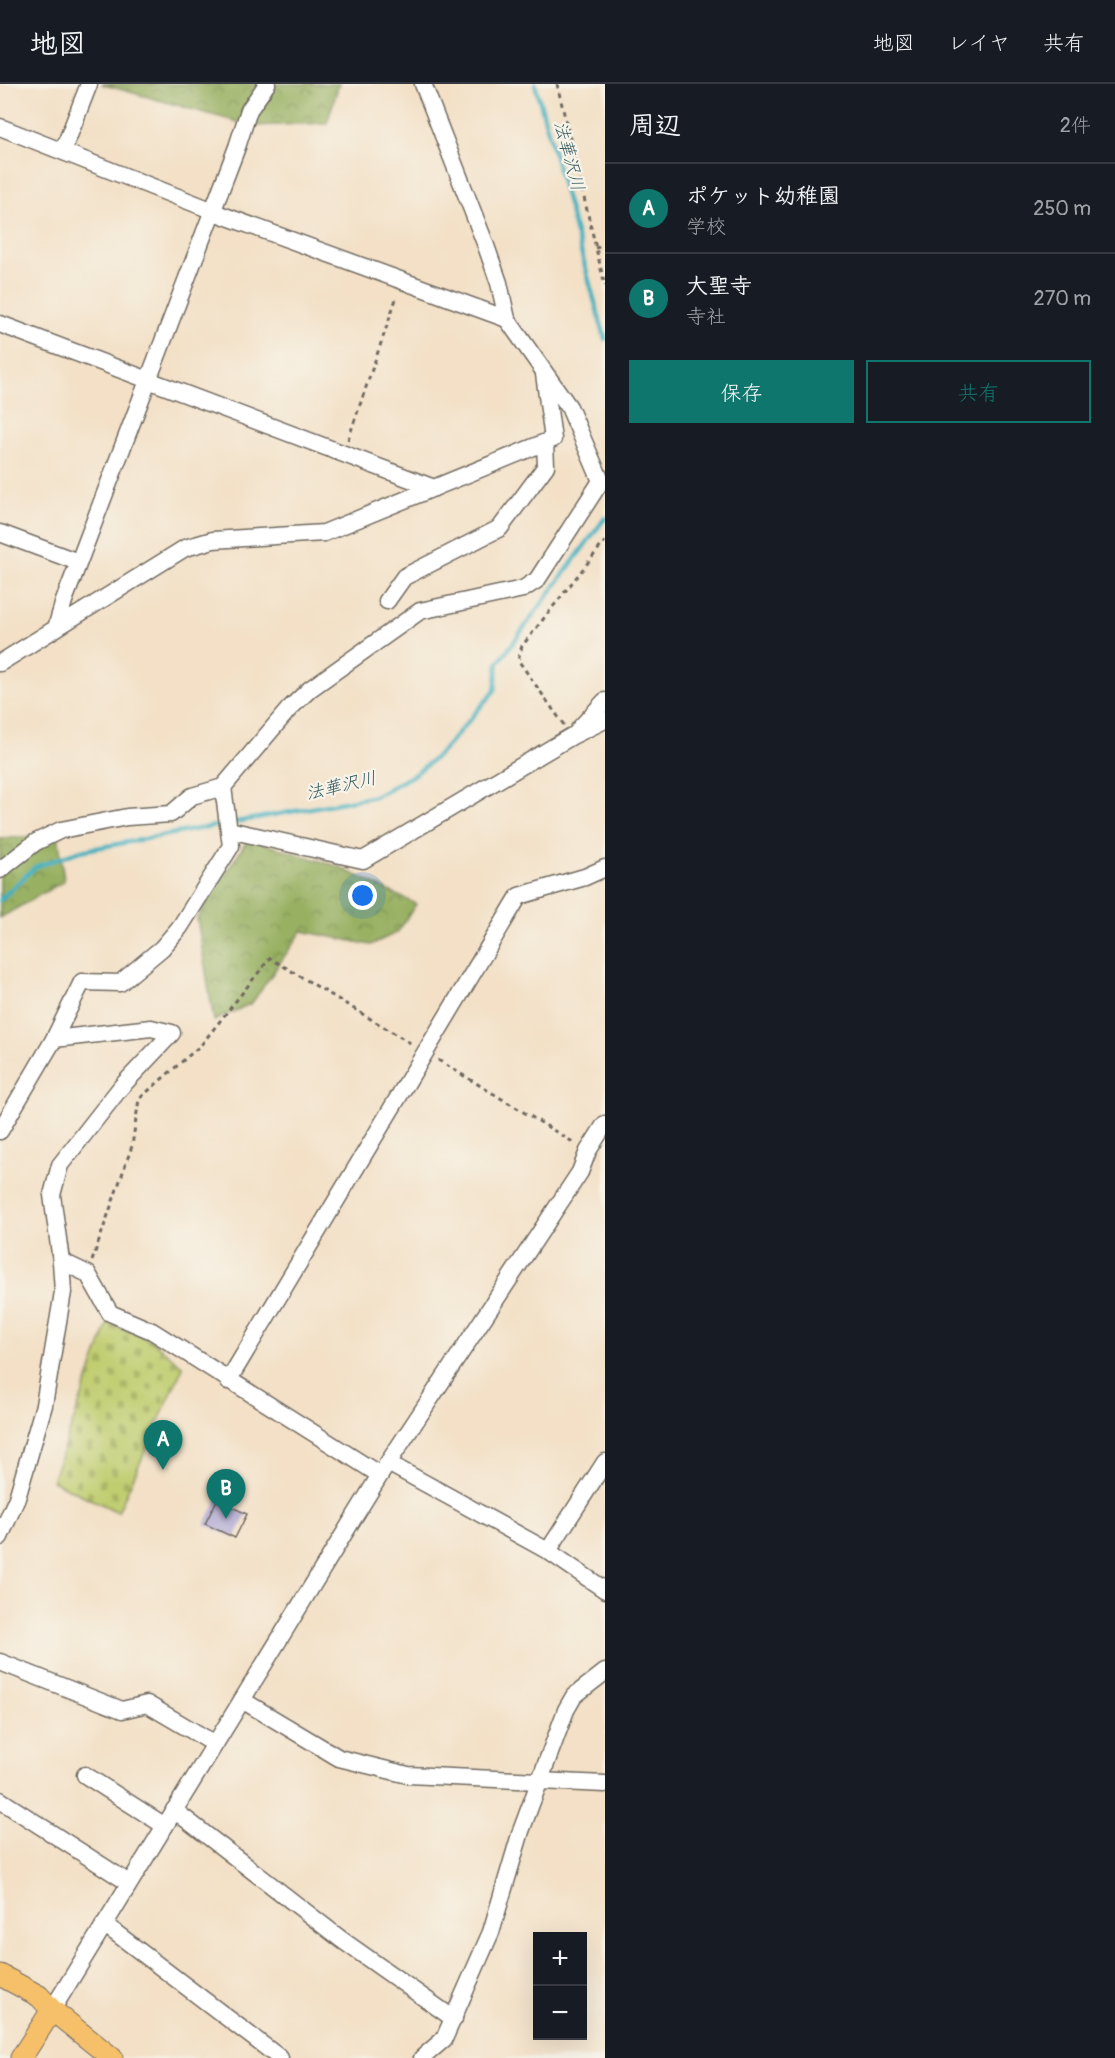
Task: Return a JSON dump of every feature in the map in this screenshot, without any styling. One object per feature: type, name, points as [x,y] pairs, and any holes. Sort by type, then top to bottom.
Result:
[{"type":"main road","points":[[0,1975],[39,1996],[52,2010],[112,2058]]},
{"type":"main road","points":[[21,2058],[52,2010]]},
{"type":"street","points":[[63,151],[89,84]]},
{"type":"street","points":[[56,628],[78,562],[237,147],[249,110],[267,84]]},
{"type":"street","points":[[0,870],[36,842],[61,830],[128,817],[171,814],[192,796],[223,787],[289,709],[310,689],[420,611],[523,589],[537,580],[601,481],[569,407],[507,319],[499,283],[485,243],[423,84]]},
{"type":"street","points":[[0,127],[211,210],[507,319]]},
{"type":"street","points":[[0,324],[434,488]]},
{"type":"street","points":[[0,663],[185,548],[213,540],[324,533],[553,439],[544,369]]},
{"type":"street","points":[[387,601],[404,577],[500,528],[546,466],[545,442]]},
{"type":"street","points":[[0,533],[78,562]]},
{"type":"street","points":[[572,736],[605,701]]},
{"type":"street","points":[[229,830],[363,860],[572,736],[605,720]]},
{"type":"street","points":[[0,1131],[54,1039],[82,982],[120,983],[162,948],[193,908],[231,846],[223,787]]},
{"type":"street","points":[[228,1381],[519,896],[585,877],[605,868]]},
{"type":"street","points":[[0,1537],[17,1498],[44,1405],[63,1293],[62,1261],[52,1195],[60,1165],[121,1087],[172,1033],[151,1028],[54,1039]]},
{"type":"street","points":[[52,2010],[384,1469],[579,1172],[588,1151],[605,1124]]},
{"type":"street","points":[[62,1261],[88,1274],[110,1313],[152,1331],[228,1381],[384,1469],[548,1551],[605,1590]]},
{"type":"street","points":[[548,1551],[605,1462]]},
{"type":"street","points":[[0,1662],[122,1710],[147,1704],[215,1744]]},
{"type":"street","points":[[422,2058],[444,2039],[491,1932],[539,1780],[574,1696],[605,1672]]},
{"type":"street","points":[[242,1700],[339,1758],[408,1775],[605,1784]]},
{"type":"street","points":[[85,1775],[165,1826]]},
{"type":"street","points":[[0,1800],[129,1883]]},
{"type":"street","points":[[174,1810],[342,1941],[454,2019]]},
{"type":"street","points":[[104,1924],[280,2058]]},
{"type":"path","points":[[557,84],[605,286]]},
{"type":"path","points":[[595,248],[605,246]]},
{"type":"path","points":[[344,453],[402,282]]},
{"type":"path","points":[[572,736],[518,660],[522,646],[605,540]]},
{"type":"path","points":[[88,1274],[132,1146],[139,1099],[201,1045],[270,958],[413,1045]]},
{"type":"path","points":[[434,1058],[588,1151]]},
{"type":"green space","points":[[101,84],[339,84],[327,123],[252,126]]},
{"type":"green space","points":[[58,834],[64,881],[0,918],[0,839]]},
{"type":"green space","points":[[248,839],[337,866],[416,904],[398,932],[371,945],[302,931],[252,1003],[214,1021],[197,918]]},
{"type":"green space","points":[[108,1323],[151,1340],[183,1367],[118,1512],[52,1481]]},
{"type":"building","points":[[217,1500],[247,1514],[235,1538],[205,1524]]},
{"type":"waterway","name":"法華沢川","points":[[535,84],[605,339]]},
{"type":"waterway","name":"法華沢川","points":[[0,900],[35,867],[80,851],[376,796],[415,774],[441,753],[495,690],[498,663],[605,518]]},
{"type":"place","name":"ポケット幼稚園","points":[[163,1470]]},
{"type":"place","name":"大聖寺","points":[[226,1519]]}]
